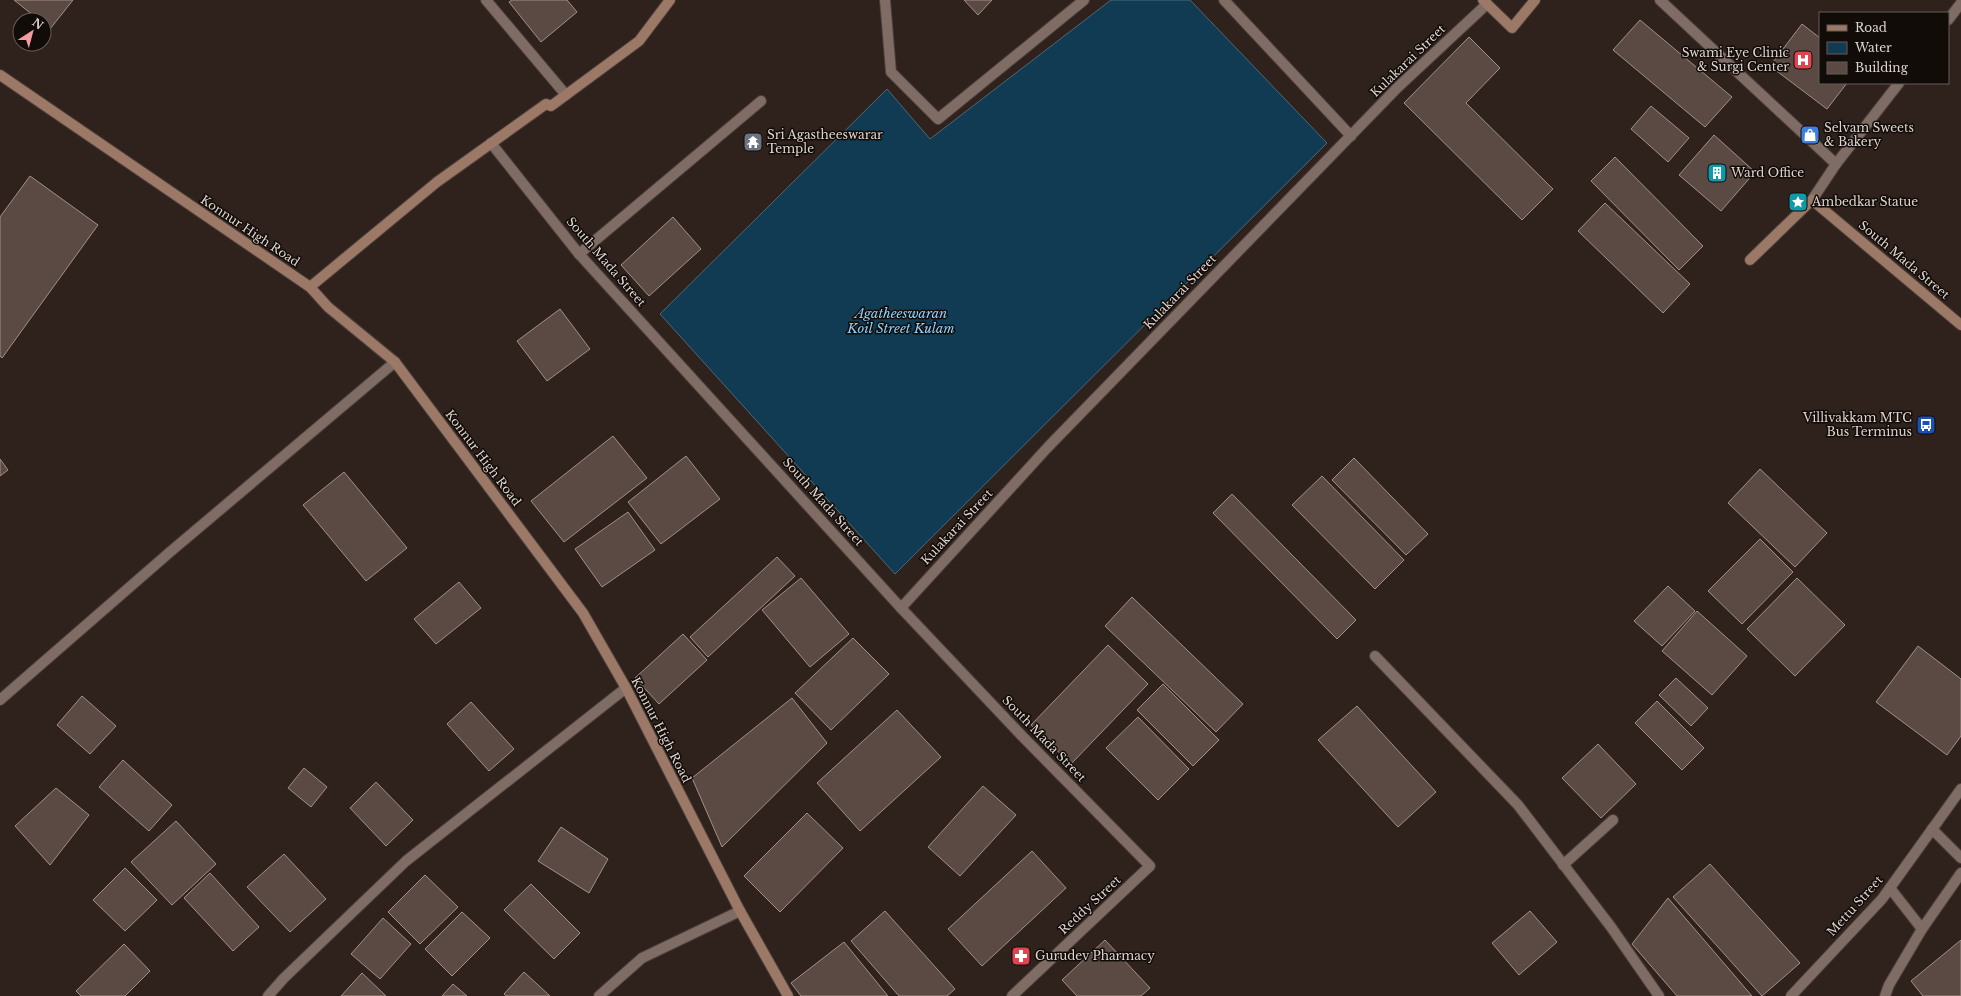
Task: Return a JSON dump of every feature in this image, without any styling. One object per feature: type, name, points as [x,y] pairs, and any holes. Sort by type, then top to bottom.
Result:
[{"type":"main road","points":[[310,287],[437,182],[546,104],[551,106],[640,41],[670,0]]},
{"type":"main road","points":[[1485,2],[1512,28],[1535,0]]},
{"type":"main road","name":"Konnur High Road","points":[[0,75],[310,287],[328,307],[395,362],[583,612],[626,688],[740,911],[788,996]]},
{"type":"main road","points":[[1750,260],[1812,200]]},
{"type":"main road","name":"South Mada Street","points":[[1812,200],[1961,325]]},
{"type":"street","points":[[486,0],[566,95]]},
{"type":"street","points":[[885,0],[891,72],[938,119],[1084,0]]},
{"type":"street","points":[[1224,0],[1351,136]]},
{"type":"street","points":[[1660,0],[1836,164]]},
{"type":"street","name":"Kulakarai Street","points":[[901,608],[1048,447],[1398,87],[1485,2]]},
{"type":"street","points":[[1949,19],[1961,3]]},
{"type":"street","points":[[1812,200],[1836,164],[1897,84]]},
{"type":"street","points":[[579,254],[761,101]]},
{"type":"street","name":"South Mada Street","points":[[491,143],[579,254],[901,608],[1023,737],[1150,866]]},
{"type":"street","points":[[0,700],[170,552],[395,362]]},
{"type":"street","points":[[1375,656],[1518,805],[1659,996]]},
{"type":"street","points":[[268,996],[284,978],[406,862],[626,688]]},
{"type":"street","name":"Mettu Street","points":[[1791,996],[1882,899],[1961,789]]},
{"type":"street","points":[[1563,865],[1613,820]]},
{"type":"street","points":[[1932,829],[1961,858]]},
{"type":"street","name":"Reddy Street","points":[[1012,996],[1150,866]]},
{"type":"street","points":[[1886,996],[1889,985],[1922,929],[1961,873]]},
{"type":"street","points":[[1890,888],[1922,929]]},
{"type":"street","points":[[600,996],[642,958],[740,911]]},
{"type":"water","name":"Agatheeswaran Koil Street Kulam","points":[[1111,0],[1190,0],[1327,143],[895,574],[660,314],[887,89],[930,139]]},
{"type":"building","points":[[14,0],[73,0],[52,26],[52,12],[29,12]]},
{"type":"building","points":[[512,0],[567,0],[577,12],[541,42],[509,2]]},
{"type":"building","points":[[964,0],[992,0],[978,15]]},
{"type":"building","points":[[1640,20],[1732,97],[1705,127],[1613,50]]},
{"type":"building","points":[[1802,24],[1819,37],[1819,84],[1846,84],[1827,109],[1770,66]]},
{"type":"building","points":[[1469,37],[1500,68],[1466,103],[1553,189],[1522,220],[1404,103]]},
{"type":"building","points":[[1651,106],[1689,138],[1668,162],[1631,129]]},
{"type":"building","name":"Ward Office","points":[[1714,135],[1755,172],[1721,211],[1679,175]]},
{"type":"building","points":[[1615,157],[1703,246],[1679,270],[1591,181]]},
{"type":"building","points":[[30,176],[98,225],[2,358],[0,356],[0,217]]},
{"type":"building","points":[[1605,203],[1690,284],[1663,313],[1578,231]]},
{"type":"building","points":[[673,217],[701,249],[649,296],[621,265]]},
{"type":"building","points":[[560,309],[590,349],[547,381],[517,341]]},
{"type":"building","points":[[613,436],[647,478],[564,542],[531,501]]},
{"type":"building","points":[[686,456],[720,499],[661,544],[628,502]]},
{"type":"building","points":[[1354,458],[1428,534],[1406,555],[1332,480]]},
{"type":"building","points":[[0,459],[8,470],[0,476]]},
{"type":"building","points":[[1760,469],[1827,533],[1795,567],[1728,503]]},
{"type":"building","points":[[344,472],[407,548],[366,581],[303,505]]},
{"type":"building","points":[[1322,476],[1404,560],[1375,589],[1292,505]]},
{"type":"building","points":[[1232,494],[1356,620],[1337,639],[1213,513]]},
{"type":"building","points":[[628,512],[655,550],[602,587],[575,549]]},
{"type":"building","points":[[1760,539],[1793,572],[1742,624],[1708,591]]},
{"type":"building","points":[[777,557],[795,576],[708,657],[690,637]]},
{"type":"building","points":[[801,578],[849,634],[810,667],[762,610]]},
{"type":"building","points":[[1797,578],[1845,625],[1795,676],[1747,629]]},
{"type":"building","points":[[459,582],[481,608],[436,644],[414,619]]},
{"type":"building","points":[[1668,586],[1695,611],[1662,646],[1634,621]]},
{"type":"building","points":[[1132,597],[1243,704],[1216,732],[1105,626]]},
{"type":"building","points":[[1697,611],[1747,656],[1712,695],[1662,651]]},
{"type":"building","points":[[683,634],[707,660],[659,704],[635,678]]},
{"type":"building","points":[[853,638],[889,674],[831,730],[795,693]]},
{"type":"building","points":[[1108,645],[1148,684],[1071,764],[1031,725]]},
{"type":"building","points":[[1918,646],[1961,679],[1961,736],[1947,755],[1876,702]]},
{"type":"building","points":[[1676,678],[1708,708],[1691,726],[1659,695]]},
{"type":"building","points":[[1163,684],[1219,740],[1193,766],[1137,710]]},
{"type":"building","points":[[82,696],[116,726],[90,754],[57,725]]},
{"type":"building","points":[[792,698],[827,743],[722,847],[692,778]]},
{"type":"building","points":[[1657,701],[1704,748],[1682,770],[1635,723]]},
{"type":"building","points":[[471,702],[514,749],[489,771],[447,724]]},
{"type":"building","points":[[1357,706],[1436,792],[1398,827],[1318,740]]},
{"type":"building","points":[[897,710],[941,757],[860,831],[817,783]]},
{"type":"building","points":[[1138,717],[1189,769],[1158,800],[1106,748]]},
{"type":"building","points":[[1598,744],[1636,784],[1601,818],[1562,778]]},
{"type":"building","points":[[123,760],[172,805],[149,831],[99,787]]},
{"type":"building","points":[[304,768],[327,787],[311,807],[288,788]]},
{"type":"building","points":[[376,782],[413,820],[386,846],[350,808]]},
{"type":"building","points":[[983,786],[1016,815],[960,876],[928,847]]},
{"type":"building","points":[[56,788],[89,815],[50,865],[15,826]]},
{"type":"building","points":[[807,813],[843,848],[780,912],[744,876]]},
{"type":"building","points":[[176,821],[216,864],[172,905],[131,862]]},
{"type":"building","points":[[561,827],[608,859],[589,893],[538,861]]},
{"type":"building","points":[[1032,851],[1066,888],[982,966],[948,929]]},
{"type":"building","points":[[284,854],[326,899],[290,932],[247,887]]},
{"type":"building","points":[[1710,864],[1800,963],[1762,996],[1673,897]]},
{"type":"building","points":[[125,868],[157,900],[125,931],[93,900]]},
{"type":"building","points":[[210,873],[259,927],[233,951],[184,898]]},
{"type":"building","points":[[425,875],[458,907],[420,944],[388,912]]},
{"type":"building","points":[[531,884],[580,933],[554,959],[504,910]]},
{"type":"building","points":[[1668,898],[1752,996],[1677,996],[1632,944]]},
{"type":"building","points":[[885,911],[955,989],[947,996],[899,996],[851,941]]},
{"type":"building","points":[[1530,911],[1557,942],[1519,975],[1492,943]]},
{"type":"building","points":[[462,912],[490,938],[452,976],[425,949]]},
{"type":"building","points":[[383,918],[411,944],[380,979],[351,954]]},
{"type":"building","points":[[1105,940],[1150,988],[1141,996],[1077,996],[1062,980]]},
{"type":"building","points":[[1961,940],[1961,996],[1923,996],[1911,981]]},
{"type":"building","points":[[844,942],[888,996],[801,996],[791,983]]},
{"type":"building","points":[[124,944],[150,971],[125,996],[81,996],[76,991]]},
{"type":"building","points":[[524,972],[550,996],[506,996],[504,994]]},
{"type":"building","points":[[362,973],[386,996],[341,996]]},
{"type":"building","points":[[453,984],[467,996],[442,996]]},
{"type":"place","name":"Swami Eye Clinic & Surgi Center","points":[[1803,60]]},
{"type":"place","name":"Selvam Sweets & Bakery","points":[[1810,135]]},
{"type":"place","name":"Sri Agastheeswarar Temple","points":[[753,142]]},
{"type":"place","name":"Ward Office","points":[[1717,173]]},
{"type":"place","name":"Ambedkar Statue","points":[[1798,202]]},
{"type":"place","name":"Villivakkam MTC Bus Terminus","points":[[1926,425]]},
{"type":"place","name":"Gurudev Pharmacy","points":[[1021,956]]}]
